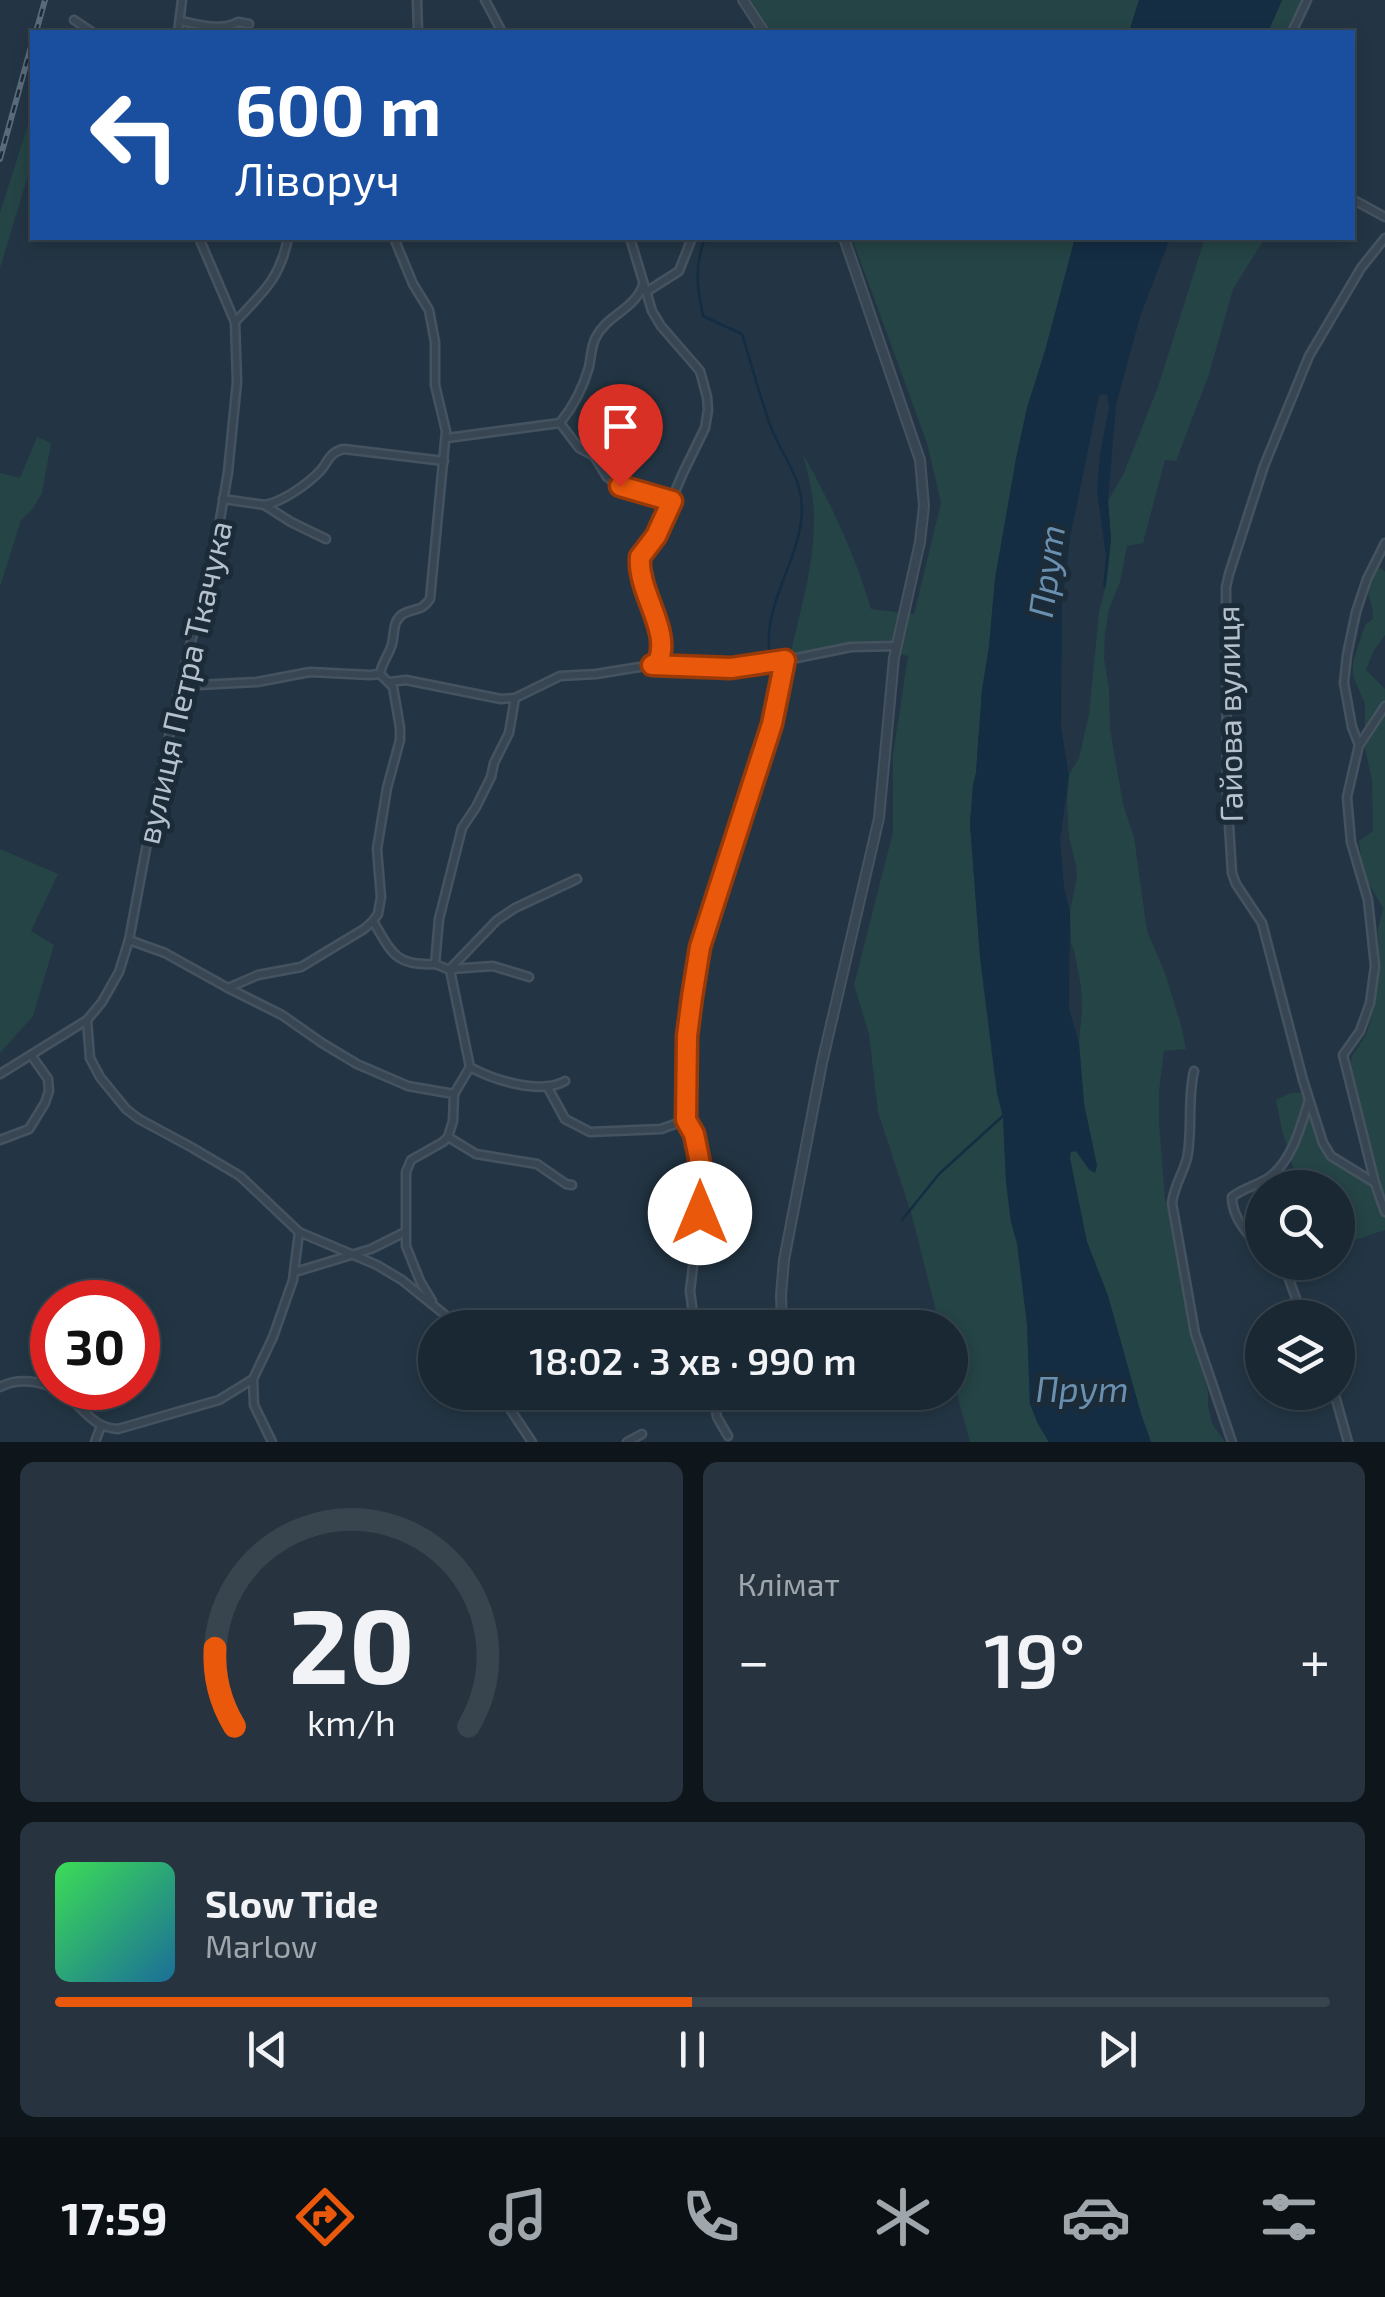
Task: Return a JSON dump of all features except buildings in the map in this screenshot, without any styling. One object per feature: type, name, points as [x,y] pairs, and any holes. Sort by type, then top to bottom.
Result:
[{"type":"street","points":[[178,30],[182,0]]},
{"type":"street","points":[[416,0],[418,30]]},
{"type":"street","points":[[485,0],[501,30]]},
{"type":"street","points":[[743,0],[763,30]]},
{"type":"street","points":[[1293,30],[1307,0]]},
{"type":"street","points":[[74,20],[89,30]]},
{"type":"street","points":[[180,21],[210,26],[249,24]]},
{"type":"street","points":[[1355,201],[1385,217]]},
{"type":"street","name":"Гайова вулиця","points":[[1374,1183],[1332,1156],[1323,1143],[1262,923],[1232,873],[1227,793],[1226,586],[1264,466],[1309,356],[1361,268],[1385,238]]},
{"type":"street","name":"вулиця Петра Ткачука","points":[[0,1074],[87,1020],[118,972],[129,940],[180,686],[214,555],[228,472],[236,382],[235,322],[200,240]]},
{"type":"street","points":[[235,322],[274,280],[288,240]]},
{"type":"street","points":[[380,674],[398,618],[404,612],[424,607],[430,599],[446,438],[435,385],[435,342],[429,310],[395,240]]},
{"type":"street","points":[[631,240],[652,311],[660,326],[700,371],[707,397],[705,428],[656,536],[640,557],[643,588],[664,648],[658,662],[652,665]]},
{"type":"street","points":[[446,438],[560,424],[588,370],[595,338],[644,288],[679,271],[691,240]]},
{"type":"street","points":[[782,1310],[782,1278],[792,1216],[822,1063],[879,818],[896,646],[923,524],[920,460],[845,240]]},
{"type":"street","points":[[636,299],[652,311]]},
{"type":"street","points":[[560,424],[579,448],[594,456],[607,476],[620,486],[672,501]]},
{"type":"street","points":[[223,499],[272,504],[305,484],[336,451],[355,449],[444,460]]},
{"type":"street","points":[[265,505],[326,539]]},
{"type":"street","points":[[1385,543],[1362,594],[1344,684],[1359,745],[1349,782],[1351,842],[1370,910],[1376,966],[1360,1032],[1343,1055],[1374,1183],[1385,1212]]},
{"type":"street","points":[[390,682],[406,680],[515,698],[560,676],[652,665],[731,668],[851,647],[896,646]]},
{"type":"street","points":[[693,1310],[690,1290],[704,1183],[694,1134],[686,1120],[687,1036],[700,947],[772,724],[785,660]]},
{"type":"street","points":[[180,686],[257,682],[310,672],[380,674],[390,682],[396,697],[400,740],[377,849],[381,897],[374,921],[301,967],[258,975],[228,988]]},
{"type":"street","points":[[435,964],[439,919],[462,828],[491,777],[508,733],[515,698]]},
{"type":"street","points":[[1359,745],[1385,706]]},
{"type":"street","points":[[450,970],[497,920],[577,878]]},
{"type":"street","points":[[374,921],[387,944],[403,960],[416,965],[435,964],[450,970],[493,966],[529,977]]},
{"type":"street","points":[[129,940],[165,953],[282,1014],[322,1043],[373,1071],[420,1090],[454,1094]]},
{"type":"street","points":[[435,1306],[406,1246],[405,1184],[411,1160],[448,1137],[454,1094],[470,1067],[450,970]]},
{"type":"street","points":[[87,1020],[90,1058],[126,1109],[240,1176],[300,1232],[376,1265],[440,1310]]},
{"type":"street","points":[[0,1140],[29,1129],[50,1091],[48,1080],[32,1055]]},
{"type":"street","points":[[470,1067],[494,1078],[533,1086],[556,1086],[564,1081]]},
{"type":"street","points":[[1194,1071],[1186,1160],[1174,1186],[1172,1203],[1195,1333],[1232,1442]]},
{"type":"street","points":[[547,1086],[565,1119],[590,1132],[660,1129],[686,1120]]},
{"type":"street","points":[[1276,1170],[1296,1136],[1310,1098]]},
{"type":"street","points":[[448,1137],[476,1154],[537,1164],[572,1185]]},
{"type":"street","points":[[1245,1187],[1232,1197],[1232,1206],[1245,1230]]},
{"type":"street","points":[[272,1442],[254,1405],[253,1379],[273,1337],[294,1272],[300,1232]]},
{"type":"street","points":[[294,1272],[391,1241],[405,1232]]},
{"type":"street","points":[[0,1386],[18,1380],[54,1389],[100,1426],[118,1429],[220,1400],[253,1379]]},
{"type":"street","points":[[511,1410],[532,1442]]},
{"type":"street","points":[[716,1410],[728,1436]]},
{"type":"street","points":[[1339,1410],[1348,1442]]},
{"type":"street","points":[[94,1442],[100,1426]]},
{"type":"street","points":[[627,1442],[642,1434]]},
{"type":"green space","points":[[749,0],[1139,0],[1130,30],[768,30]]},
{"type":"green space","points":[[1282,0],[1311,0],[1295,30],[1269,30]]},
{"type":"green space","points":[[30,118],[30,169],[0,268],[0,213]]},
{"type":"green space","points":[[853,240],[1074,240],[1016,459],[995,579],[970,824],[980,957],[1003,1116],[1011,1222],[1027,1323],[1030,1404],[1049,1442],[970,1442],[961,1410],[968,1410],[968,1310],[936,1310],[912,1216],[878,1112],[869,1034],[854,985],[893,832],[893,755],[908,656],[870,649],[790,657],[814,534],[813,500],[803,454],[841,530],[871,609],[914,614],[941,503],[927,443]]},
{"type":"green space","points":[[1204,240],[1264,240],[1233,289],[1209,374],[1176,461],[1165,460],[1143,543],[1127,546],[1120,582],[1109,609],[1104,659],[1110,729],[1123,804],[1134,837],[1147,931],[1165,973],[1186,1049],[1164,1051],[1159,1123],[1165,1199],[1212,1424],[1225,1442],[1151,1442],[1108,1296],[1087,1242],[1069,1158],[1076,1151],[1089,1170],[1097,1166],[1084,1104],[1079,1043],[1081,986],[1071,942],[1070,912],[1077,877],[1069,837],[1069,775],[1079,758],[1089,714],[1111,539],[1108,501],[1124,473],[1158,387]]},
{"type":"green space","points":[[37,437],[51,443],[42,493],[21,520],[0,587],[0,473],[20,478]]},
{"type":"green space","points":[[1381,568],[1385,572],[1385,635],[1366,670],[1385,689],[1385,1230],[1355,1240],[1355,1170],[1376,1179],[1349,1071],[1375,1004],[1378,929],[1383,908],[1363,874],[1359,841],[1373,831],[1372,780],[1365,748],[1365,704],[1353,676],[1353,662],[1363,631],[1373,619],[1368,591],[1373,570]]},
{"type":"green space","points":[[0,849],[58,874],[31,931],[54,945],[33,1016],[0,1053]]},
{"type":"green space","points":[[1291,1093],[1305,1093],[1320,1146],[1329,1159],[1355,1170],[1294,1170],[1276,1100]]},
{"type":"water","points":[[1139,0],[1282,0],[1269,30],[1130,30]]},
{"type":"water","name":"Прут","points":[[1074,240],[1169,240],[1140,317],[1116,405],[1106,585],[1105,588],[1106,556],[1097,491],[1109,407],[1107,395],[1102,394],[1070,538],[1062,606],[1061,727],[1069,775],[1060,840],[1070,912],[1069,1009],[1079,1043],[1095,1173],[1076,1151],[1071,1152],[1070,1158],[1087,1242],[1108,1296],[1151,1442],[1049,1442],[1030,1404],[1027,1324],[980,957],[970,824],[982,690],[995,579],[1016,459]]},
{"type":"waterway","points":[[704,240],[698,277],[703,316],[742,334],[769,422],[800,494],[798,539],[771,621],[770,655]]},
{"type":"waterway","points":[[774,672],[776,691]]},
{"type":"waterway","points":[[902,1220],[939,1174],[1005,1114]]},
{"type":"railway","points":[[37,30],[45,0]]},
{"type":"railway","points":[[0,159],[30,50]]},
{"type":"route","points":[[620,486],[672,501],[656,536],[640,557],[643,588],[664,648],[658,662],[652,665],[731,668],[785,660],[772,724],[700,947],[692,997],[687,1036],[686,1120],[694,1134],[704,1183],[700,1213]]}]
